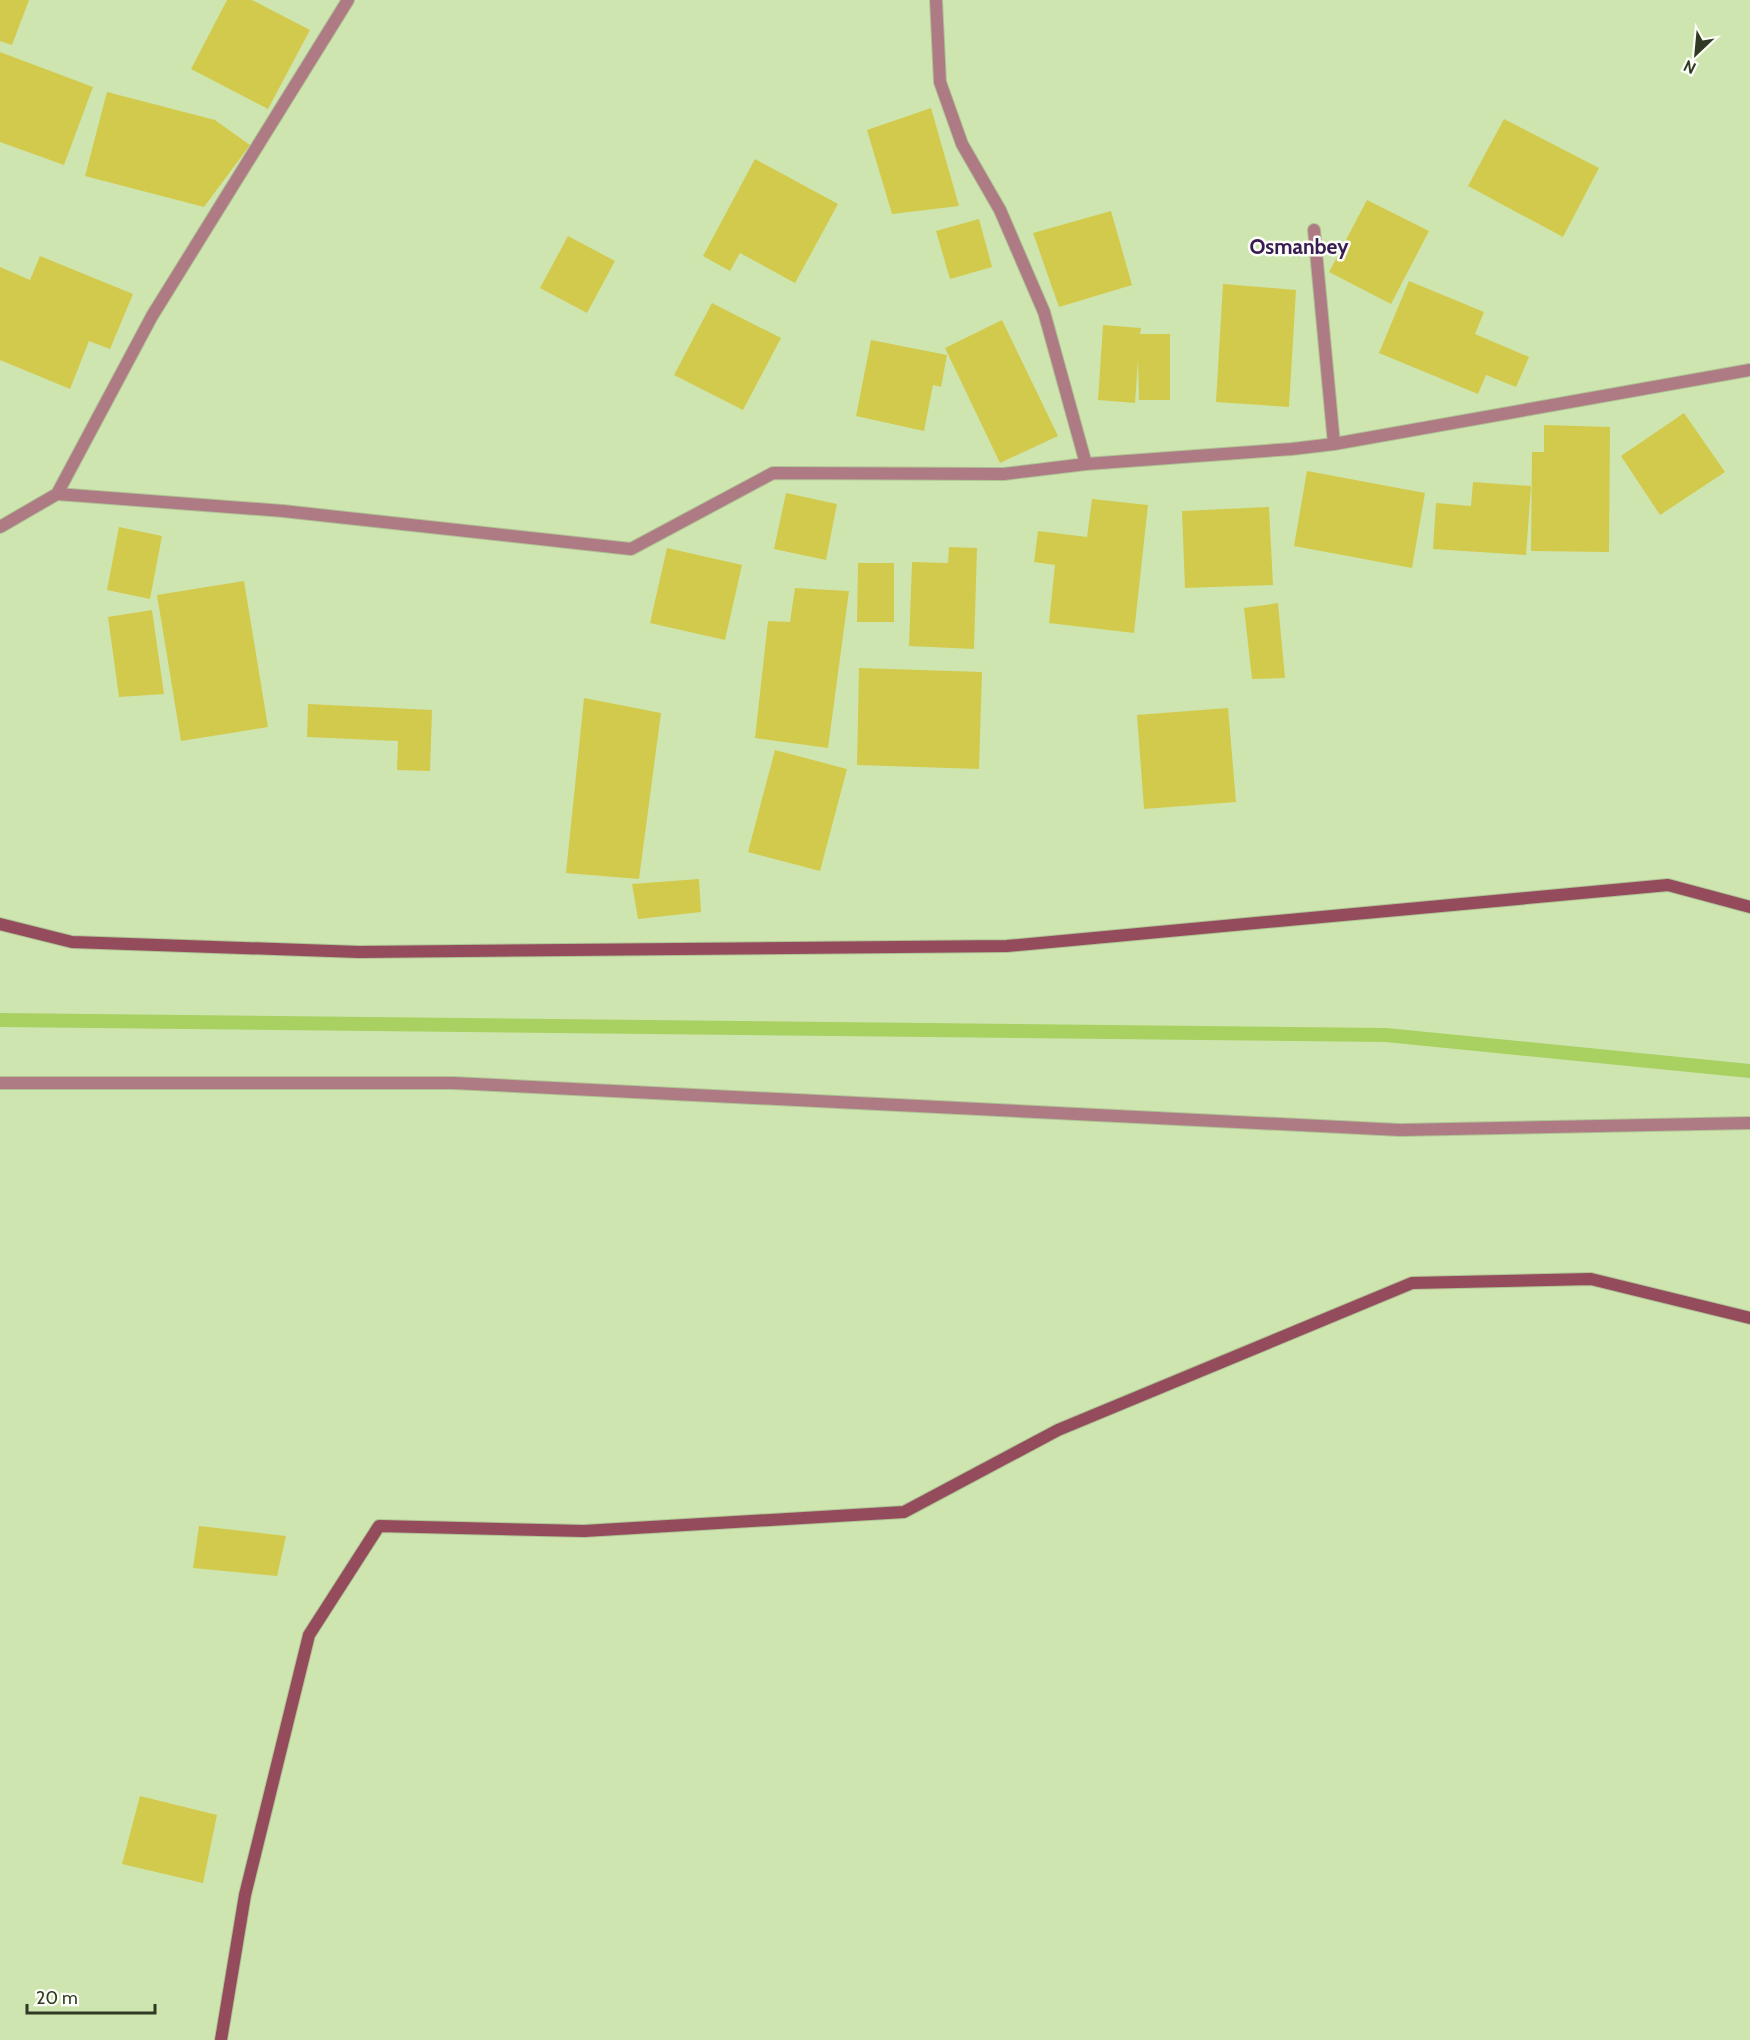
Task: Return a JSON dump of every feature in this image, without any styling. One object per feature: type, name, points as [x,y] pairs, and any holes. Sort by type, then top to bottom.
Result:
[{"type":"street","points":[[0,527],[57,494],[152,316],[348,0]]},
{"type":"street","points":[[936,0],[940,82],[962,144],[1000,210],[1044,312],[1086,464]]},
{"type":"street","points":[[1314,230],[1335,444]]},
{"type":"street","points":[[57,494],[283,511],[631,549],[772,473],[1004,474],[1086,464],[1292,449],[1335,444],[1750,370]]},
{"type":"street","points":[[0,924],[72,942],[382,952],[1007,946],[1668,885],[1750,907]]},
{"type":"street","points":[[0,1083],[453,1083],[1400,1130],[1750,1123]]},
{"type":"street","points":[[221,2040],[245,1895],[309,1635],[379,1526],[584,1532],[904,1512],[1058,1430],[1412,1283],[1591,1279],[1750,1318]]},
{"type":"building","points":[[0,0],[29,0],[12,45],[0,41]]},
{"type":"building","points":[[227,0],[252,0],[310,30],[268,109],[191,69]]},
{"type":"building","points":[[0,52],[93,87],[64,165],[0,142]]},
{"type":"building","points":[[107,92],[215,120],[250,145],[204,207],[85,176]]},
{"type":"building","points":[[931,108],[959,206],[892,214],[867,130]]},
{"type":"building","points":[[1504,119],[1599,168],[1563,237],[1468,186]]},
{"type":"building","points":[[755,159],[838,204],[795,283],[740,253],[730,271],[703,256]]},
{"type":"building","points":[[1367,200],[1429,231],[1391,304],[1329,272]]},
{"type":"building","points":[[1111,211],[1132,285],[1059,307],[1033,233]]},
{"type":"building","points":[[979,219],[992,267],[950,279],[936,231]]},
{"type":"building","points":[[568,236],[615,261],[587,313],[540,288]]},
{"type":"building","points":[[40,256],[133,294],[110,349],[89,341],[70,389],[0,360],[0,267],[30,280]]},
{"type":"building","points":[[1409,281],[1484,312],[1475,334],[1529,357],[1516,387],[1486,375],[1478,394],[1379,353]]},
{"type":"building","points":[[1223,284],[1296,290],[1289,407],[1216,402]]},
{"type":"building","points":[[712,303],[781,338],[743,410],[674,375]]},
{"type":"building","points":[[1002,320],[1058,436],[1000,463],[945,348]]},
{"type":"building","points":[[1103,325],[1141,328],[1140,334],[1170,334],[1170,400],[1139,400],[1138,360],[1135,403],[1098,400]]},
{"type":"building","points":[[871,340],[947,355],[941,387],[933,385],[924,431],[856,416]]},
{"type":"building","points":[[1684,413],[1725,472],[1660,515],[1621,456]]},
{"type":"building","points":[[1544,425],[1610,427],[1609,552],[1531,551],[1532,452],[1544,452]]},
{"type":"building","points":[[1307,471],[1425,493],[1412,568],[1294,546]]},
{"type":"building","points":[[1473,482],[1531,486],[1526,555],[1433,549],[1436,503],[1471,506]]},
{"type":"building","points":[[786,493],[837,504],[826,560],[774,549]]},
{"type":"building","points":[[1092,499],[1148,505],[1134,633],[1049,623],[1055,565],[1034,562],[1038,531],[1087,537]]},
{"type":"building","points":[[1269,507],[1273,585],[1185,588],[1182,511]]},
{"type":"building","points":[[119,527],[162,536],[150,599],[107,590]]},
{"type":"building","points":[[949,547],[977,548],[974,649],[909,646],[912,562],[948,563]]},
{"type":"building","points":[[667,548],[742,565],[725,640],[650,623]]},
{"type":"building","points":[[858,563],[894,563],[894,622],[857,622]]},
{"type":"building","points":[[244,581],[268,727],[181,741],[157,595]]},
{"type":"building","points":[[795,588],[849,591],[828,748],[755,738],[768,621],[790,622]]},
{"type":"building","points":[[1278,603],[1285,678],[1252,679],[1244,608]]},
{"type":"building","points":[[152,610],[164,694],[119,697],[108,617]]},
{"type":"building","points":[[859,668],[982,672],[979,769],[857,765]]},
{"type":"building","points":[[584,698],[661,713],[639,879],[566,873]]},
{"type":"building","points":[[308,704],[432,710],[430,771],[397,770],[398,741],[307,737]]},
{"type":"building","points":[[1228,708],[1236,802],[1144,809],[1137,715]]},
{"type":"building","points":[[775,750],[847,769],[820,871],[748,852]]},
{"type":"building","points":[[699,879],[701,912],[638,919],[632,884]]},
{"type":"building","points":[[199,1526],[286,1536],[277,1576],[193,1568]]},
{"type":"building","points":[[140,1796],[217,1815],[203,1883],[122,1864]]},
{"type":"waterway","points":[[0,1020],[1386,1035],[1750,1071]]},
{"type":"district","name":"Osmanbey","points":[[1299,246]]}]
